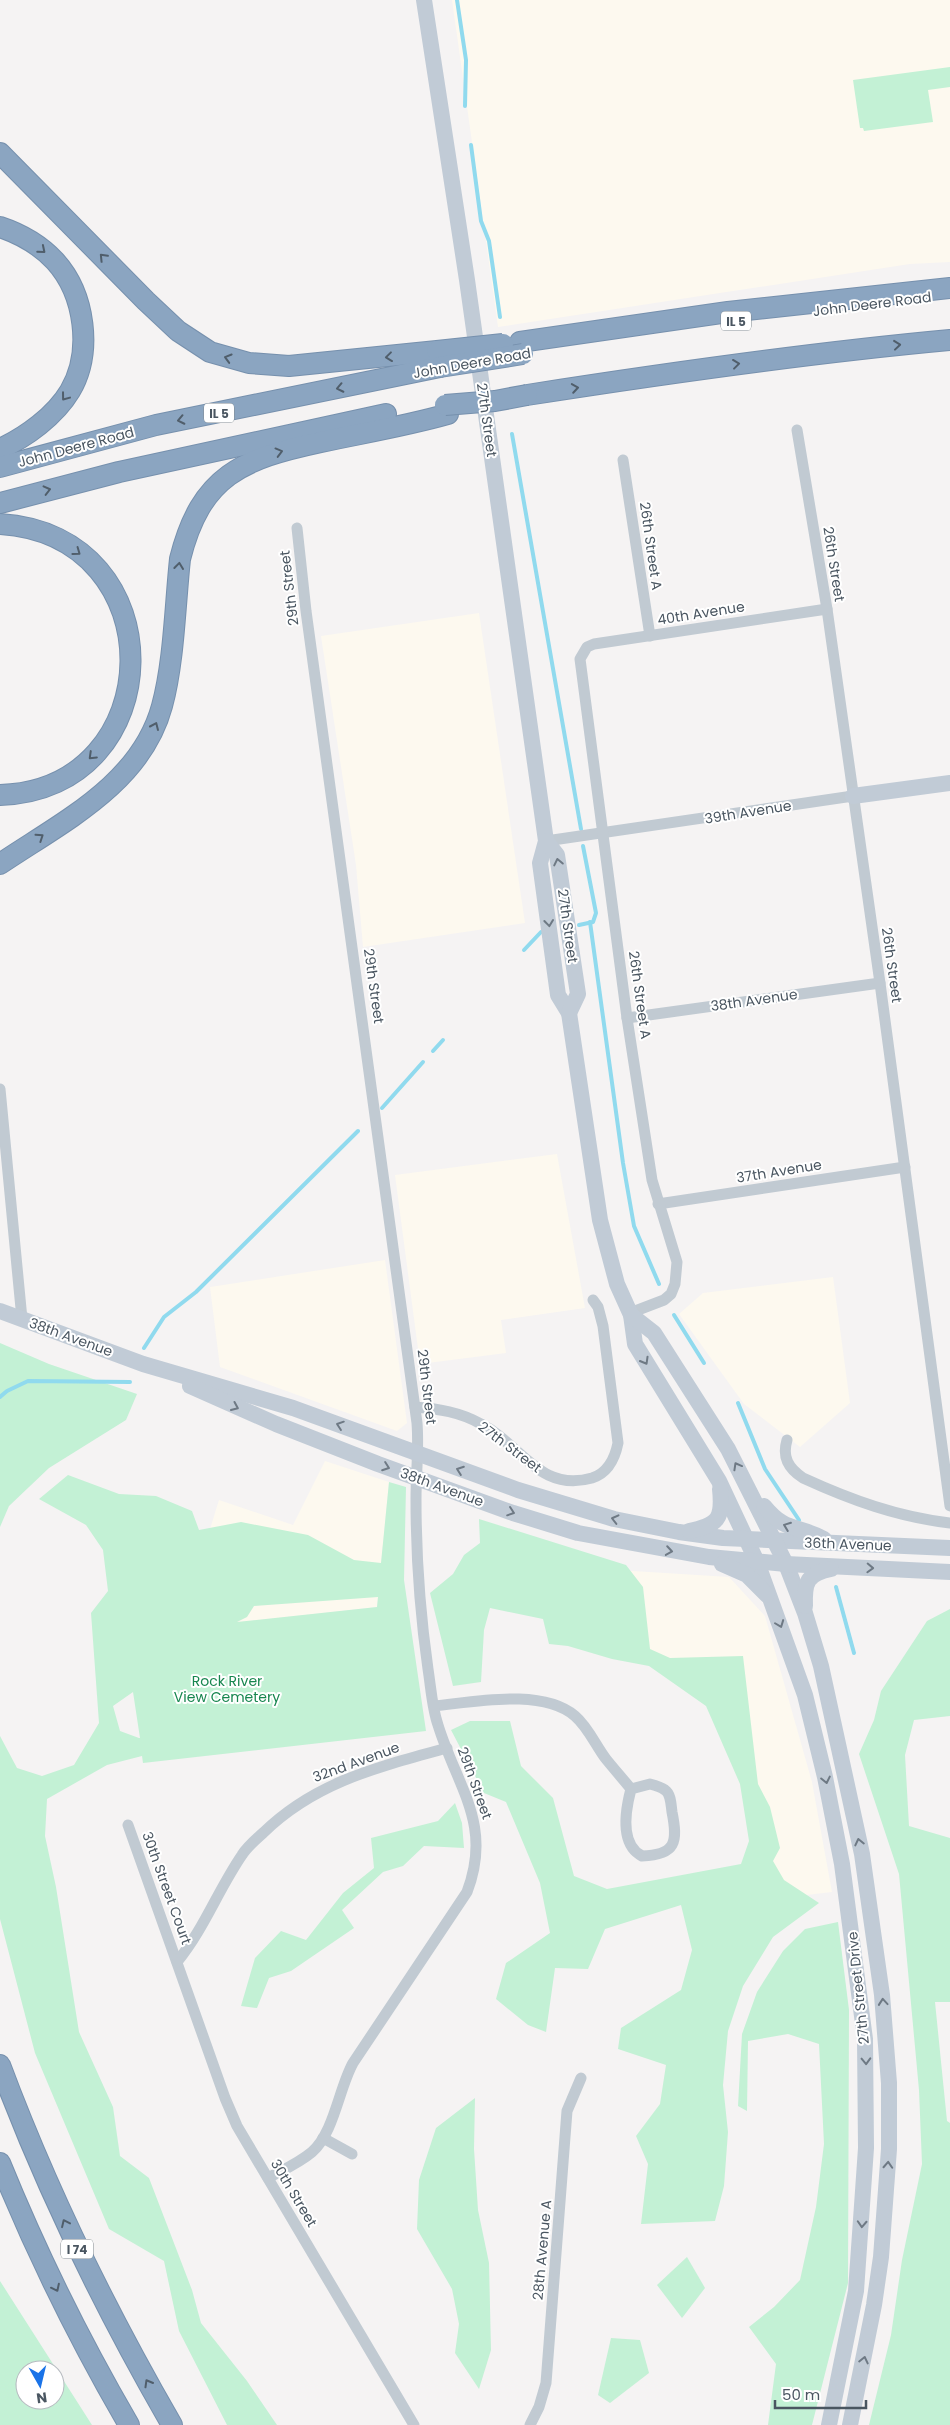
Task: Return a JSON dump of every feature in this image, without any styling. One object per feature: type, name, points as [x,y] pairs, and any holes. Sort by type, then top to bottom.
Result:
[{"type":"highway","points":[[0,154],[146,301],[178,330],[210,352],[249,363],[289,366],[438,359]]},
{"type":"highway","points":[[0,228],[26,238],[55,261],[65,275],[80,310],[83,342],[82,355],[73,384],[58,407],[27,433],[0,449]]},
{"type":"highway","points":[[522,348],[748,309],[950,288]]},
{"type":"highway","name":"John Deere Road","points":[[0,467],[156,425],[438,359],[950,295]]},
{"type":"highway","points":[[0,864],[100,796],[128,770],[146,744],[156,724],[166,692],[180,559],[184,542],[196,513],[218,484],[244,464],[265,455],[446,410],[495,401],[662,374],[950,340]]},
{"type":"highway","points":[[0,503],[119,472],[285,435],[426,406],[446,410]]},
{"type":"highway","points":[[0,524],[49,533],[92,563],[113,592],[123,611],[129,629],[132,662],[126,700],[119,719],[97,752],[70,774],[51,784],[15,794],[0,795]]},
{"type":"highway","name":"I 74","points":[[0,2065],[33,2150],[86,2269],[172,2425]]},
{"type":"highway","name":"I 74","points":[[0,2164],[49,2275],[129,2425]]},
{"type":"main road","name":"27th Street","points":[[424,0],[546,841],[557,856],[578,994],[569,1013],[600,1217],[610,1260],[631,1314],[635,1344],[719,1481],[757,1562]]},
{"type":"main road","name":"39th Avenue","points":[[853,796],[950,783]]},
{"type":"main road","name":"38th Avenue","points":[[0,1311],[143,1364],[293,1408],[571,1507],[679,1532],[747,1539]]},
{"type":"main road","points":[[631,1314],[654,1333],[728,1449],[750,1489],[786,1564]]},
{"type":"main road","name":"38th Avenue","points":[[143,1364],[259,1418],[416,1478],[554,1527],[615,1541],[709,1557],[757,1562]]},
{"type":"main road","points":[[679,1532],[706,1528],[719,1518],[721,1502],[719,1481]]},
{"type":"main road","points":[[750,1489],[775,1520],[793,1528],[812,1532],[832,1543]]},
{"type":"main road","name":"36th Avenue","points":[[747,1539],[950,1548]]},
{"type":"main road","points":[[709,1557],[747,1575],[771,1599]]},
{"type":"main road","name":"36th Avenue","points":[[757,1562],[950,1572]]},
{"type":"main road","name":"27th Street Drive","points":[[757,1562],[805,1695],[825,1778],[850,1908],[865,2039],[866,2148],[856,2291],[829,2425]]},
{"type":"main road","name":"27th Street Drive","points":[[786,1564],[805,1613],[832,1708],[862,1854],[886,2037],[889,2149],[881,2257],[868,2344],[850,2425]]},
{"type":"main road","points":[[805,1613],[805,1590],[809,1580],[819,1571],[840,1567]]},
{"type":"street","name":"26th Street","points":[[797,430],[827,609],[880,983],[950,1506]]},
{"type":"street","name":"26th Street A","points":[[623,460],[650,636]]},
{"type":"street","name":"29th Street","points":[[268,2178],[314,2151],[323,2138],[346,2076],[353,2063],[391,2003],[459,1907],[471,1881],[477,1853],[473,1814],[438,1725],[420,1603],[416,1478],[419,1454],[415,1407],[306,611],[297,528]]},
{"type":"street","name":"40th Avenue","points":[[582,652],[594,644],[827,609]]},
{"type":"street","name":"26th Street A","points":[[582,652],[580,659],[581,672],[604,833],[627,1018],[652,1180],[658,1204],[678,1262],[675,1284],[671,1294],[664,1300],[631,1314]]},
{"type":"street","name":"39th Avenue","points":[[546,841],[853,796]]},
{"type":"street","name":"38th Avenue","points":[[627,1018],[880,983]]},
{"type":"street","points":[[0,1089],[22,1319]]},
{"type":"street","name":"37th Avenue","points":[[658,1204],[905,1167]]},
{"type":"street","name":"27th Street","points":[[415,1407],[458,1413],[483,1424],[528,1463],[551,1477],[573,1481],[596,1477],[611,1464],[616,1454],[618,1443],[603,1326],[598,1307],[593,1300]]},
{"type":"street","points":[[787,1440],[784,1450],[785,1458],[795,1473],[803,1478],[864,1504],[926,1520],[950,1524]]},
{"type":"street","points":[[434,1706],[533,1700],[554,1703],[577,1717],[606,1758],[631,1788]]},
{"type":"street","name":"32nd Avenue","points":[[177,1962],[204,1924],[230,1873],[244,1852],[279,1817],[312,1794],[338,1782],[447,1748]]},
{"type":"street","points":[[650,1784],[664,1790],[669,1796],[676,1840],[671,1847],[661,1854],[642,1856],[630,1845],[626,1814],[631,1788],[650,1784]]},
{"type":"street","name":"30th Street Court","points":[[128,1825],[177,1962]]},
{"type":"street","name":"30th Street","points":[[177,1962],[238,2126],[414,2425]]},
{"type":"street","name":"28th Avenue A","points":[[530,2425],[543,2397],[546,2383],[567,2111],[581,2078]]},
{"type":"street","points":[[323,2138],[352,2154]]},
{"type":"shaded area","points":[[452,0],[950,0],[950,262],[910,264],[498,327]]},
{"type":"shaded area","points":[[479,613],[525,923],[363,947],[356,865],[321,636]]},
{"type":"shaded area","points":[[557,1154],[585,1308],[501,1320],[506,1353],[420,1364],[395,1175]]},
{"type":"shaded area","points":[[385,1260],[407,1423],[397,1431],[220,1367],[210,1287]]},
{"type":"shaded area","points":[[833,1277],[850,1403],[800,1447],[744,1404],[679,1314],[703,1293]]},
{"type":"shaded area","points":[[325,1461],[389,1482],[377,1607],[179,1629],[219,1500],[293,1525]]},
{"type":"shaded area","points":[[617,1570],[729,1577],[765,1616],[812,1782],[832,1892],[772,1899],[734,1661],[627,1661]]},
{"type":"green space","points":[[950,67],[950,87],[928,90],[933,122],[864,131],[863,128],[860,128],[853,80]]},
{"type":"green space","points":[[0,1343],[49,1364],[137,1394],[126,1420],[49,1468],[9,1506],[0,1527]]},
{"type":"green space","name":"Rock River View Cemetery","points":[[68,1475],[119,1494],[156,1496],[192,1511],[199,1530],[241,1522],[308,1535],[354,1560],[381,1563],[389,1482],[406,1487],[404,1580],[426,1731],[143,1763],[142,1756],[107,1765],[47,1799],[45,1836],[56,1887],[79,2032],[113,2107],[120,2156],[149,2178],[192,2290],[201,2323],[247,2381],[277,2425],[227,2425],[179,2331],[164,2261],[109,2229],[35,2053],[0,1919],[0,1736],[17,1768],[42,1776],[74,1765],[99,1723],[91,1613],[108,1591],[103,1550],[86,1525],[39,1499]],"holes":[[[378,1597],[377,1607],[237,1622],[247,1617],[254,1606]],[[133,1692],[140,1738],[120,1731],[113,1706]]]},
{"type":"green space","points":[[479,1519],[626,1565],[643,1587],[650,1649],[670,1658],[743,1656],[758,1784],[770,1807],[780,1848],[773,1861],[784,1880],[819,1903],[773,1937],[743,1986],[728,2031],[723,2085],[728,2132],[724,2186],[715,2221],[641,2224],[648,2164],[636,2136],[660,2104],[666,2065],[618,2049],[621,2028],[681,1990],[692,1950],[681,1905],[605,1929],[588,1969],[555,1968],[546,2032],[528,2025],[496,1999],[506,1963],[550,1933],[540,1883],[506,1802],[484,1793],[451,1730],[470,1721],[510,1721],[521,1766],[553,1798],[574,1876],[607,1889],[741,1864],[749,1841],[740,1784],[706,1706],[649,1666],[612,1659],[568,1646],[549,1644],[543,1619],[490,1608],[484,1630],[481,1682],[453,1686],[430,1593],[453,1574],[464,1555],[480,1543]]},
{"type":"green space","points":[[950,1609],[950,1716],[914,1720],[905,1755],[909,1826],[950,1838],[950,2002],[935,2002],[947,2121],[950,2123],[950,2425],[869,2425],[891,2335],[902,2260],[922,2164],[919,2090],[899,1874],[859,1754],[874,1720],[881,1691],[927,1621]]},
{"type":"green space","points":[[455,1803],[462,1823],[464,1848],[424,1846],[403,1866],[383,1872],[342,1910],[354,1928],[291,1971],[269,1978],[257,2008],[241,2006],[255,1958],[281,1931],[306,1940],[343,1893],[374,1868],[371,1838],[438,1821]]},
{"type":"green space","points":[[838,1922],[849,2010],[848,2283],[812,2425],[768,2425],[776,2364],[749,2327],[774,2307],[800,2280],[816,2207],[824,2144],[819,2044],[788,2034],[748,2041],[747,2111],[738,2106],[742,2034],[757,1992],[783,1951],[805,1929]]},
{"type":"green space","points":[[475,2098],[474,2149],[478,2210],[489,2263],[491,2350],[479,2389],[455,2353],[459,2324],[452,2289],[417,2229],[419,2180],[436,2128]]},
{"type":"green space","points":[[687,2257],[705,2288],[682,2318],[657,2285]]},
{"type":"green space","points":[[0,2281],[50,2360],[15,2360],[15,2410],[65,2410],[65,2383],[92,2425],[0,2425]]},
{"type":"green space","points":[[611,2338],[640,2340],[649,2373],[610,2403],[598,2395]]},
{"type":"waterway","points":[[457,0],[466,60],[465,106]]},
{"type":"waterway","points":[[471,145],[481,221],[489,241],[500,317]]},
{"type":"waterway","points":[[512,434],[581,829]]},
{"type":"waterway","points":[[579,925],[593,922],[596,913],[583,846]]},
{"type":"waterway","points":[[590,922],[623,1163],[634,1226],[659,1284]]},
{"type":"waterway","points":[[524,950],[541,932]]},
{"type":"waterway","points":[[433,1051],[443,1040]]},
{"type":"waterway","points":[[382,1108],[423,1062]]},
{"type":"waterway","points":[[144,1348],[164,1317],[196,1292],[358,1131]]},
{"type":"waterway","points":[[674,1315],[704,1363]]},
{"type":"waterway","points":[[0,1397],[7,1391],[28,1381],[130,1382]]},
{"type":"waterway","points":[[738,1403],[765,1469],[799,1520]]},
{"type":"waterway","points":[[836,1587],[854,1653]]}]
